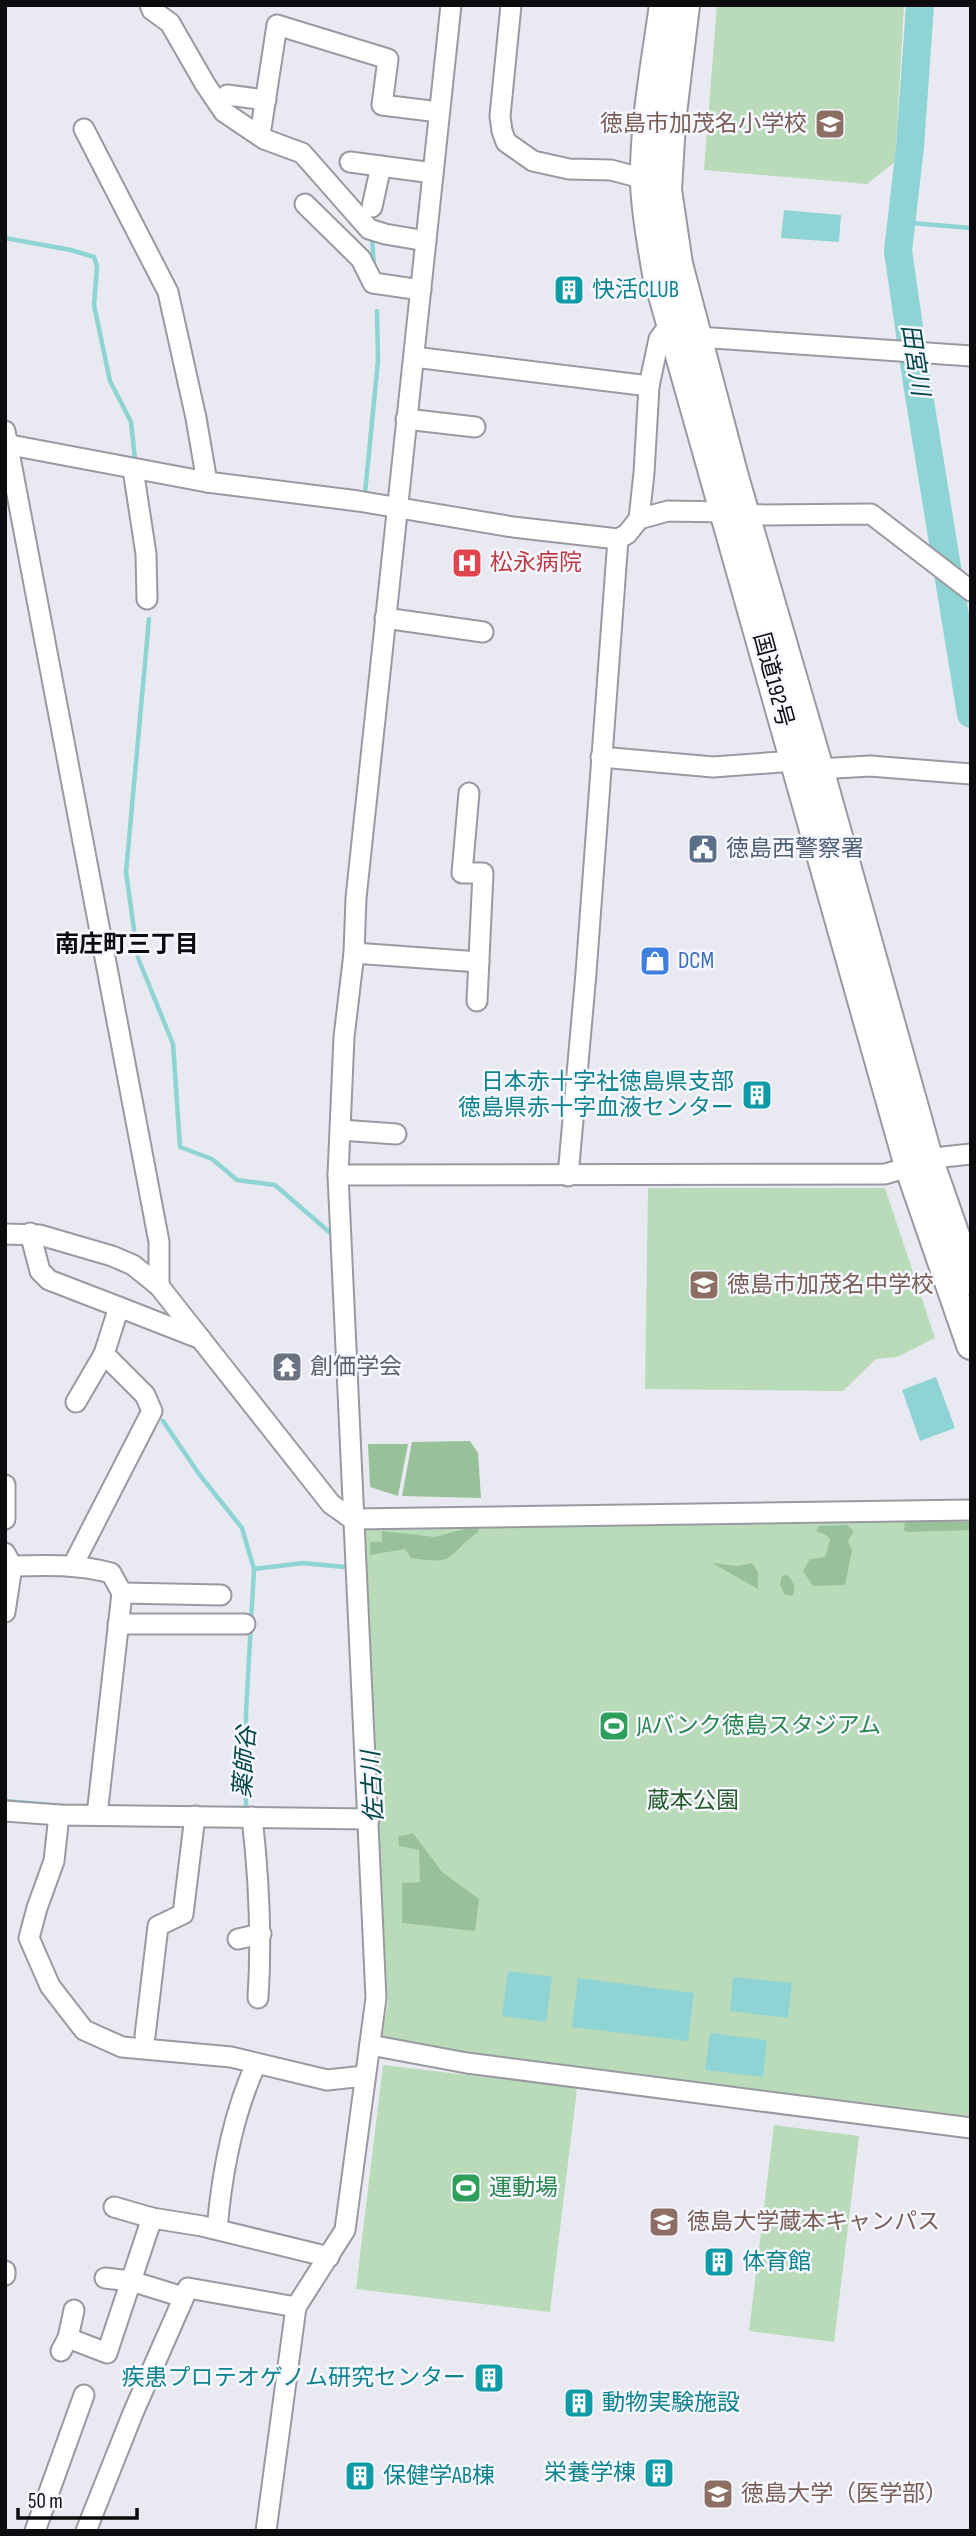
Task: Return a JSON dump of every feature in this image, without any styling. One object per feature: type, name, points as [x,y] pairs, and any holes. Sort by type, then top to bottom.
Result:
[{"type":"highway","name":"国道192号","points":[[664,5],[645,179],[650,236],[657,274],[735,513],[971,1345]]},
{"type":"highway","name":"国道192号","points":[[685,5],[671,122],[667,190],[678,264],[734,477],[735,513]]},
{"type":"highway","name":"国道192号","points":[[919,1164],[971,1281]]},
{"type":"street","points":[[150,5],[152,10],[170,23],[224,112],[260,135],[302,153],[369,229],[426,241]]},
{"type":"street","points":[[266,2531],[296,2307],[345,2230],[376,1997],[338,1175],[344,1037],[354,953],[356,898],[451,5]]},
{"type":"street","points":[[510,5],[500,116],[506,142],[533,161],[569,169],[611,170],[645,179]]},
{"type":"street","points":[[260,135],[279,15],[388,59],[382,104],[439,113]]},
{"type":"street","points":[[227,96],[266,100]]},
{"type":"street","points":[[84,129],[168,292],[207,482]]},
{"type":"street","points":[[350,162],[433,173]]},
{"type":"street","points":[[372,207],[381,166]]},
{"type":"street","points":[[305,204],[361,258],[373,283],[421,290]]},
{"type":"street","points":[[159,1286],[159,1242],[6,440],[133,469],[207,482],[358,501],[513,527],[618,539],[627,534],[639,519],[649,386],[659,339],[671,323]]},
{"type":"street","points":[[698,337],[971,356]]},
{"type":"street","points":[[414,357],[649,386]]},
{"type":"street","points":[[406,419],[475,427]]},
{"type":"street","points":[[133,469],[146,554],[147,599]]},
{"type":"street","points":[[639,519],[668,511],[872,514],[971,591]]},
{"type":"street","points":[[568,1176],[618,539]]},
{"type":"street","points":[[385,618],[483,632]]},
{"type":"street","points":[[601,757],[713,767],[870,766],[971,774]]},
{"type":"street","points":[[469,793],[462,873],[483,873],[477,1001]]},
{"type":"street","points":[[354,953],[479,962]]},
{"type":"street","points":[[341,1130],[396,1134]]},
{"type":"street","points":[[338,1175],[886,1174],[919,1164],[971,1154]]},
{"type":"street","points":[[30,1233],[40,1271],[49,1280],[202,1340]]},
{"type":"street","points":[[5,1234],[30,1233],[112,1256],[134,1265],[159,1286],[331,1504],[352,1519],[971,1510]]},
{"type":"street","points":[[76,1402],[104,1354],[118,1307]]},
{"type":"street","points":[[73,1565],[152,1411],[145,1395],[104,1354]]},
{"type":"street","points":[[5,1485],[5,1519]]},
{"type":"street","points":[[5,1610],[9,1560],[73,1565],[111,1573],[122,1593],[97,1815]]},
{"type":"street","points":[[122,1593],[220,1595]]},
{"type":"street","points":[[118,1624],[245,1624]]},
{"type":"street","points":[[5,1811],[59,1815],[369,1819]]},
{"type":"street","points":[[59,1815],[54,1861],[29,1938],[50,1986],[84,2030],[122,2047],[231,2057],[327,2080],[365,2076]]},
{"type":"street","points":[[145,2036],[158,1926],[183,1914],[195,1816]]},
{"type":"street","points":[[251,1817],[258,1866],[261,1934],[258,1998]]},
{"type":"street","points":[[238,1939],[261,1934]]},
{"type":"street","points":[[370,2045],[467,2063],[971,2128]]},
{"type":"street","points":[[217,2229],[226,2154],[241,2096],[256,2064]]},
{"type":"street","points":[[114,2207],[152,2218],[217,2229],[329,2257]]},
{"type":"street","points":[[74,2310],[64,2344],[107,2353],[152,2218]]},
{"type":"street","points":[[105,2278],[131,2281],[183,2297]]},
{"type":"street","points":[[86,2531],[133,2413],[188,2288],[296,2307]]},
{"type":"street","points":[[35,2531],[85,2394]]},
{"type":"green space","points":[[717,5],[904,5],[895,162],[867,184],[704,170]]},
{"type":"green space","points":[[648,1188],[885,1188],[935,1338],[897,1357],[876,1359],[843,1391],[645,1389]]},
{"type":"green space","points":[[470,1441],[478,1453],[481,1498],[402,1496],[412,1442]]},
{"type":"green space","points":[[368,1444],[408,1444],[398,1496],[370,1487]]},
{"type":"green space","name":"蔵本公園","points":[[971,1519],[971,2117],[404,2045],[381,2039],[388,2004],[362,1531],[366,1528]]},
{"type":"green space","points":[[905,1522],[971,1522],[971,1530],[907,1532],[904,1530]]},
{"type":"green space","points":[[479,1525],[478,1532],[444,1559],[411,1558],[405,1549],[370,1555],[370,1542],[382,1542],[382,1531],[435,1537]]},
{"type":"green space","points":[[847,1525],[854,1531],[848,1541],[852,1550],[845,1585],[813,1586],[803,1571],[810,1559],[825,1557],[830,1539],[816,1531],[819,1526]]},
{"type":"green space","points":[[712,1563],[737,1566],[752,1563],[758,1572],[758,1589]]},
{"type":"green space","points":[[787,1575],[794,1585],[792,1596],[784,1594],[780,1584],[782,1576]]},
{"type":"green space","points":[[413,1833],[442,1872],[479,1899],[475,1931],[402,1923],[402,1883],[420,1882],[419,1850],[399,1846],[398,1837]]},
{"type":"green space","name":"運動場","points":[[383,2065],[577,2088],[550,2312],[356,2289]]},
{"type":"green space","points":[[774,2125],[859,2136],[834,2342],[749,2331]]},
{"type":"water","points":[[784,210],[841,215],[839,242],[781,238]]},
{"type":"water","points":[[936,1377],[955,1428],[920,1441],[902,1390]]},
{"type":"water","points":[[508,1971],[552,1977],[546,2022],[502,2016]]},
{"type":"water","points":[[733,1977],[792,1983],[788,2018],[730,2011]]},
{"type":"water","points":[[578,1978],[694,1993],[688,2041],[572,2027]]},
{"type":"water","points":[[710,2033],[767,2040],[763,2077],[705,2070]]},
{"type":"waterway","name":"田宮川","points":[[920,5],[910,147],[898,251],[971,714]]},
{"type":"waterway","points":[[900,222],[971,228]]},
{"type":"waterway","points":[[372,237],[374,267]]},
{"type":"waterway","points":[[5,238],[94,257],[97,266],[94,305],[110,381],[131,422],[135,459]]},
{"type":"waterway","points":[[365,493],[378,361],[377,311]]},
{"type":"waterway","points":[[149,619],[126,872],[138,958],[173,1044],[180,1147],[212,1159],[237,1180],[275,1185],[335,1237]]},
{"type":"waterway","points":[[163,1421],[199,1474],[242,1528],[254,1569]]},
{"type":"waterway","name":"薬師谷","points":[[233,1808],[246,1808],[246,1713],[254,1569],[303,1563],[344,1567]]},
{"type":"waterway","name":"薬師谷","points":[[5,1801],[64,1806]]},
{"type":"place","name":"徳島市加茂名小学校","points":[[830,124]]},
{"type":"place","name":"快活CLUB","points":[[569,290]]},
{"type":"place","name":"松永病院","points":[[467,563]]},
{"type":"place","name":"徳島西警察署","points":[[703,849]]},
{"type":"place","name":"DCM","points":[[655,961]]},
{"type":"place","name":"日本赤十字社徳島県支部 徳島県赤十字血液センター","points":[[757,1095]]},
{"type":"place","name":"徳島市加茂名中学校","points":[[704,1285]]},
{"type":"place","name":"創価学会","points":[[287,1367]]},
{"type":"place","name":"JAバンク徳島スタジアム","points":[[614,1726]]},
{"type":"place","name":"運動場","points":[[466,2188]]},
{"type":"place","name":"徳島大学蔵本キャンパス","points":[[664,2222]]},
{"type":"place","name":"体育館","points":[[719,2262]]},
{"type":"place","name":"疾患プロテオゲノム研究センター","points":[[489,2378]]},
{"type":"place","name":"動物実験施設","points":[[579,2403]]},
{"type":"place","name":"栄養学棟","points":[[659,2473]]},
{"type":"place","name":"保健学AB棟","points":[[360,2476]]},
{"type":"place","name":"徳島大学（医学部）","points":[[718,2494]]},
{"type":"district","name":"南庄町三丁目","points":[[127,944]]},
{"type":"water label","name":"佐古川","points":[[373,1787]]}]
